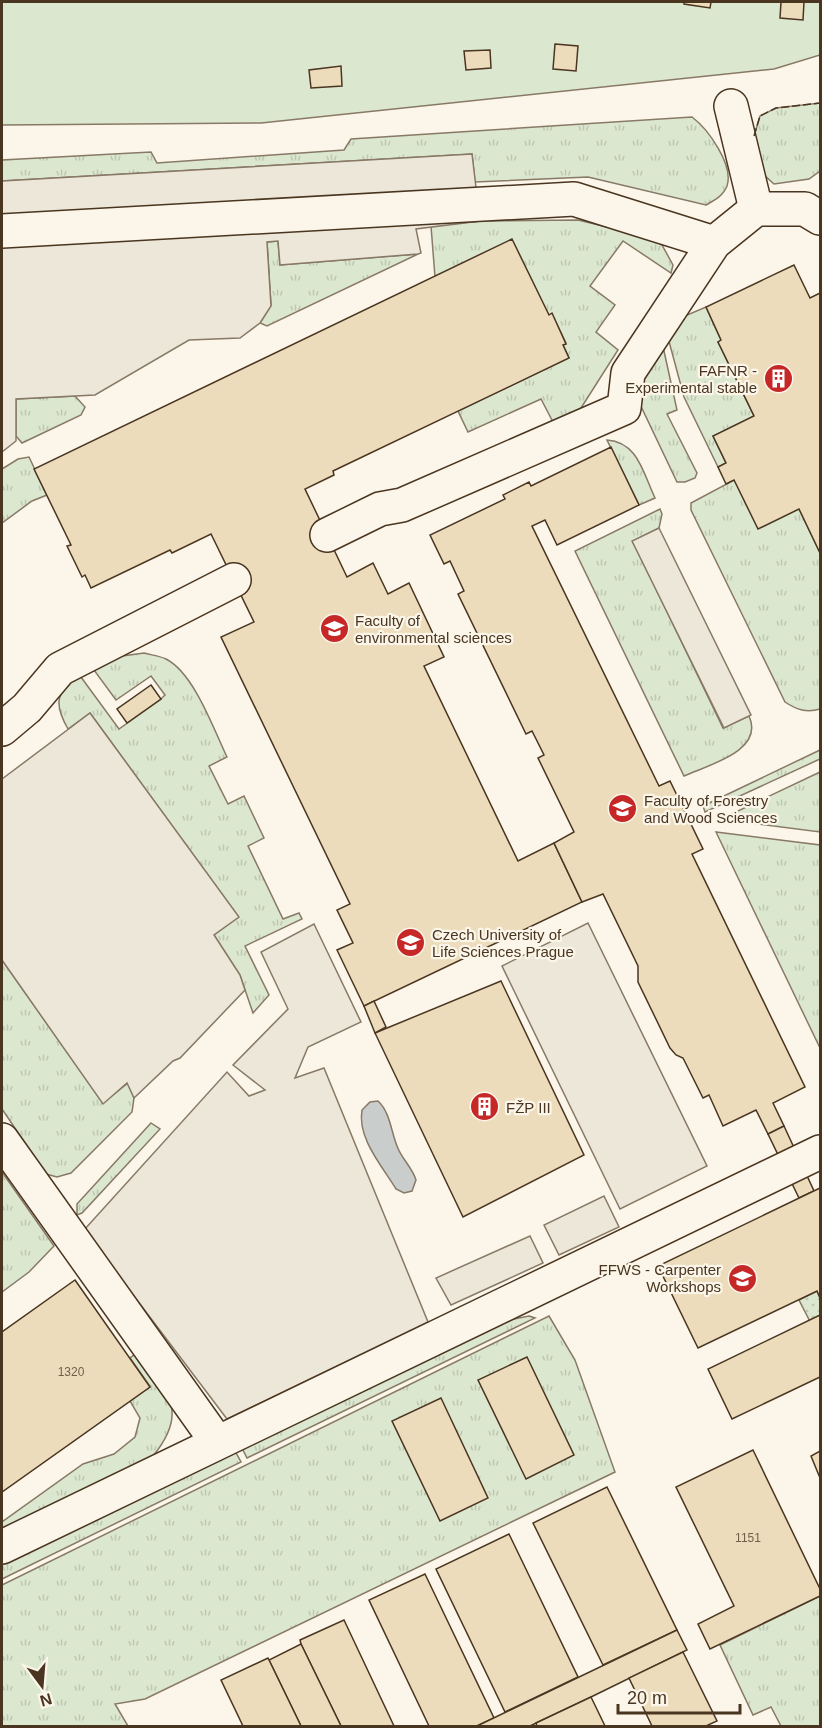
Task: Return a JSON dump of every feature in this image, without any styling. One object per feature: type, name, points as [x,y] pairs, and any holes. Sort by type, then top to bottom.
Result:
[{"type":"street","points":[[731,106],[756,209]]},
{"type":"street","points":[[2,231],[574,199],[714,243]]},
{"type":"street","points":[[327,535],[380,509],[402,505],[624,408],[628,373],[714,243],[756,209],[805,209],[820,218]]},
{"type":"street","points":[[2,729],[27,708],[60,669],[234,580]]},
{"type":"street","points":[[2,1140],[217,1442]]},
{"type":"street","points":[[2,1547],[820,1152]]},
{"type":"green space","points":[[2,2],[820,2],[820,55],[774,69],[261,123],[2,125]]},
{"type":"green space","points":[[820,103],[820,171],[809,179],[774,184],[763,174],[754,136],[760,116],[776,108]]},
{"type":"green space","points":[[692,117],[712,139],[727,168],[727,186],[718,197],[706,205],[588,177],[475,182],[472,154],[2,181],[2,160],[151,152],[157,163],[344,150],[351,139]]},
{"type":"green space","points":[[578,220],[649,237],[662,245],[673,265],[671,273],[623,241],[590,286],[615,305],[596,332],[618,350],[574,419],[554,424],[541,399],[468,432],[458,411],[569,358],[563,345],[566,343],[552,314],[549,315],[435,277],[431,226],[480,221]]},
{"type":"green space","points":[[278,241],[280,265],[418,254],[267,326],[260,323],[271,305],[267,242]]},
{"type":"green space","points":[[706,307],[721,340],[718,342],[754,416],[713,436],[726,463],[718,467],[684,397],[667,334],[680,318]]},
{"type":"green space","points":[[662,342],[677,410],[667,414],[697,473],[695,478],[685,482],[677,482],[638,400],[639,378]]},
{"type":"green space","points":[[75,396],[85,407],[81,415],[22,443],[16,436],[16,399]]},
{"type":"green space","points":[[607,440],[626,446],[633,453],[643,469],[655,498],[639,505]]},
{"type":"green space","points":[[29,457],[47,495],[32,501],[2,523],[2,469],[18,459]]},
{"type":"green space","points":[[734,480],[799,509],[820,553],[820,709],[802,710],[785,702],[691,510],[691,503]]},
{"type":"green space","points":[[660,509],[662,514],[659,528],[633,541],[723,728],[749,716],[752,728],[749,739],[732,755],[684,776],[575,551]]},
{"type":"green space","points":[[144,653],[164,658],[176,666],[194,689],[227,757],[209,766],[228,804],[244,796],[264,838],[248,846],[283,919],[299,913],[302,919],[245,946],[269,995],[253,1013],[240,975],[214,935],[238,916],[90,713],[68,729],[60,711],[62,693],[78,673],[119,729],[165,695],[151,676],[116,700],[91,666],[122,656]]},
{"type":"green space","points":[[820,750],[820,759],[705,812],[703,806]]},
{"type":"green space","points":[[820,772],[820,832],[721,819]]},
{"type":"green space","points":[[716,832],[820,845],[820,1048]]},
{"type":"green space","points":[[2,960],[103,1103],[128,1083],[134,1098],[132,1112],[71,1173],[57,1177],[46,1174],[2,1109]]},
{"type":"green space","points":[[151,1123],[160,1129],[82,1213],[77,1215],[77,1204]]},
{"type":"green space","points":[[2,1172],[54,1246],[29,1272],[2,1292]]},
{"type":"green space","points":[[817,1291],[820,1298],[820,1341],[799,1300]]},
{"type":"green space","points":[[529,1316],[535,1318],[247,1458],[242,1448],[509,1320]]},
{"type":"green space","points":[[549,1316],[575,1360],[615,1472],[145,1699],[115,1704],[128,1726],[2,1726],[2,1585]]},
{"type":"green space","points":[[138,1352],[165,1391],[172,1414],[164,1440],[153,1456],[2,1534],[2,1522],[83,1464],[114,1454],[135,1437],[140,1418],[130,1401],[150,1386],[130,1358]]},
{"type":"green space","points":[[235,1451],[241,1462],[2,1579],[2,1564]]},
{"type":"green space","points":[[820,1596],[820,1726],[781,1726],[771,1707],[753,1715],[720,1645]]},
{"type":"shaded area","points":[[472,154],[480,221],[416,229],[421,253],[418,254],[280,265],[278,241],[267,242],[271,306],[260,323],[240,338],[189,340],[95,395],[16,399],[16,441],[2,452],[2,181]]},
{"type":"shaded area","points":[[659,528],[751,715],[724,728],[632,541]]},
{"type":"shaded area","points":[[90,713],[239,917],[214,935],[240,975],[245,990],[180,1058],[173,1061],[134,1098],[127,1083],[103,1104],[2,960],[2,779]]},
{"type":"shaded area","points":[[588,923],[707,1166],[620,1209],[502,966]]},
{"type":"shaded area","points":[[314,924],[361,1022],[308,1047],[295,1078],[324,1068],[428,1322],[227,1419],[84,1230],[227,1072],[249,1096],[265,1090],[233,1065],[288,1009],[261,952]]},
{"type":"shaded area","points":[[378,1101],[388,1116],[399,1150],[416,1180],[412,1191],[404,1193],[396,1189],[363,1131],[362,1110],[370,1102]]},
{"type":"shaded area","points":[[604,1196],[619,1227],[559,1255],[544,1225]]},
{"type":"shaded area","points":[[530,1236],[543,1263],[451,1305],[436,1278]]},
{"type":"building","points":[[684,2],[711,2],[710,8],[684,4]]},
{"type":"building","points":[[781,2],[804,2],[803,20],[780,18]]},
{"type":"building","points":[[555,44],[578,46],[576,71],[553,69]]},
{"type":"building","points":[[490,50],[491,68],[466,70],[464,51]]},
{"type":"building","points":[[341,66],[342,86],[311,88],[309,70]]},
{"type":"building","name":"Faculty of environmental sciences","points":[[512,239],[549,315],[552,313],[566,344],[563,345],[569,358],[333,471],[334,475],[305,489],[347,577],[373,563],[388,594],[409,583],[444,657],[424,666],[518,861],[554,843],[582,902],[364,1006],[337,950],[353,943],[337,910],[350,904],[221,637],[254,622],[211,534],[172,553],[170,550],[91,588],[85,575],[82,577],[67,546],[71,545],[34,469]]},
{"type":"building","name":"FAFNR - Experimental stable","points":[[794,265],[810,298],[820,293],[820,553],[799,509],[758,529],[734,480],[726,484],[718,467],[726,463],[713,436],[754,416],[718,342],[721,340],[706,307]]},
{"type":"building","name":"Faculty of Forestry and Wood Sciences","points":[[611,447],[639,505],[557,545],[545,520],[532,526],[659,786],[670,781],[703,849],[692,854],[805,1087],[773,1103],[784,1126],[768,1134],[756,1110],[723,1126],[709,1095],[703,1098],[683,1058],[676,1055],[670,1048],[638,982],[638,966],[603,894],[582,902],[554,843],[574,832],[538,758],[544,755],[532,731],[526,734],[458,594],[464,591],[450,561],[444,564],[430,535],[505,499],[503,495],[529,482],[531,486]]},
{"type":"building","points":[[151,685],[161,699],[127,723],[117,709]]},
{"type":"building","name":"FŽP III","points":[[501,981],[584,1155],[463,1217],[375,1033]]},
{"type":"building","points":[[374,1001],[386,1027],[375,1033],[364,1006]]},
{"type":"building","points":[[784,1126],[814,1191],[799,1198],[768,1134]]},
{"type":"building","name":"FFWS - Carpenter Workshops","points":[[820,1188],[820,1298],[817,1291],[698,1348],[658,1266]]},
{"type":"building","points":[[75,1280],[150,1387],[2,1492],[2,1332]]},
{"type":"building","points":[[820,1315],[820,1377],[732,1419],[708,1369]]},
{"type":"building","points":[[527,1357],[574,1455],[526,1479],[478,1380]]},
{"type":"building","points":[[441,1398],[488,1498],[440,1521],[392,1421]]},
{"type":"building","points":[[753,1450],[820,1589],[820,1596],[710,1649],[698,1624],[734,1606],[676,1487]]},
{"type":"building","points":[[820,1451],[820,1478],[811,1456]]},
{"type":"building","points":[[607,1487],[677,1630],[603,1665],[533,1523]]},
{"type":"building","points":[[509,1534],[578,1677],[505,1712],[436,1569]]},
{"type":"building","points":[[425,1574],[494,1718],[477,1726],[429,1726],[369,1600]]},
{"type":"building","points":[[344,1620],[394,1726],[341,1726],[301,1644],[300,1640]]},
{"type":"building","points":[[677,1630],[687,1650],[591,1697],[530,1726],[477,1726]]},
{"type":"building","points":[[301,1644],[341,1726],[301,1726],[269,1660]]},
{"type":"building","points":[[683,1652],[717,1721],[706,1726],[652,1726],[629,1678]]},
{"type":"building","points":[[268,1658],[301,1726],[243,1726],[221,1680]]},
{"type":"building","points":[[591,1697],[605,1726],[537,1726],[536,1723]]},
{"type":"fence","points":[[754,136],[760,116],[776,108],[820,103]]},
{"type":"place","name":"FAFNR - Experimental stable","points":[[778,379]]},
{"type":"place","name":"Faculty of environmental sciences","points":[[334,629]]},
{"type":"place","name":"Faculty of Forestry and Wood Sciences","points":[[623,809]]},
{"type":"place","name":"Czech University of Life Sciences Prague","points":[[411,943]]},
{"type":"place","name":"FŽP III","points":[[485,1107]]},
{"type":"place","name":"FFWS - Carpenter Workshops","points":[[742,1278]]}]
